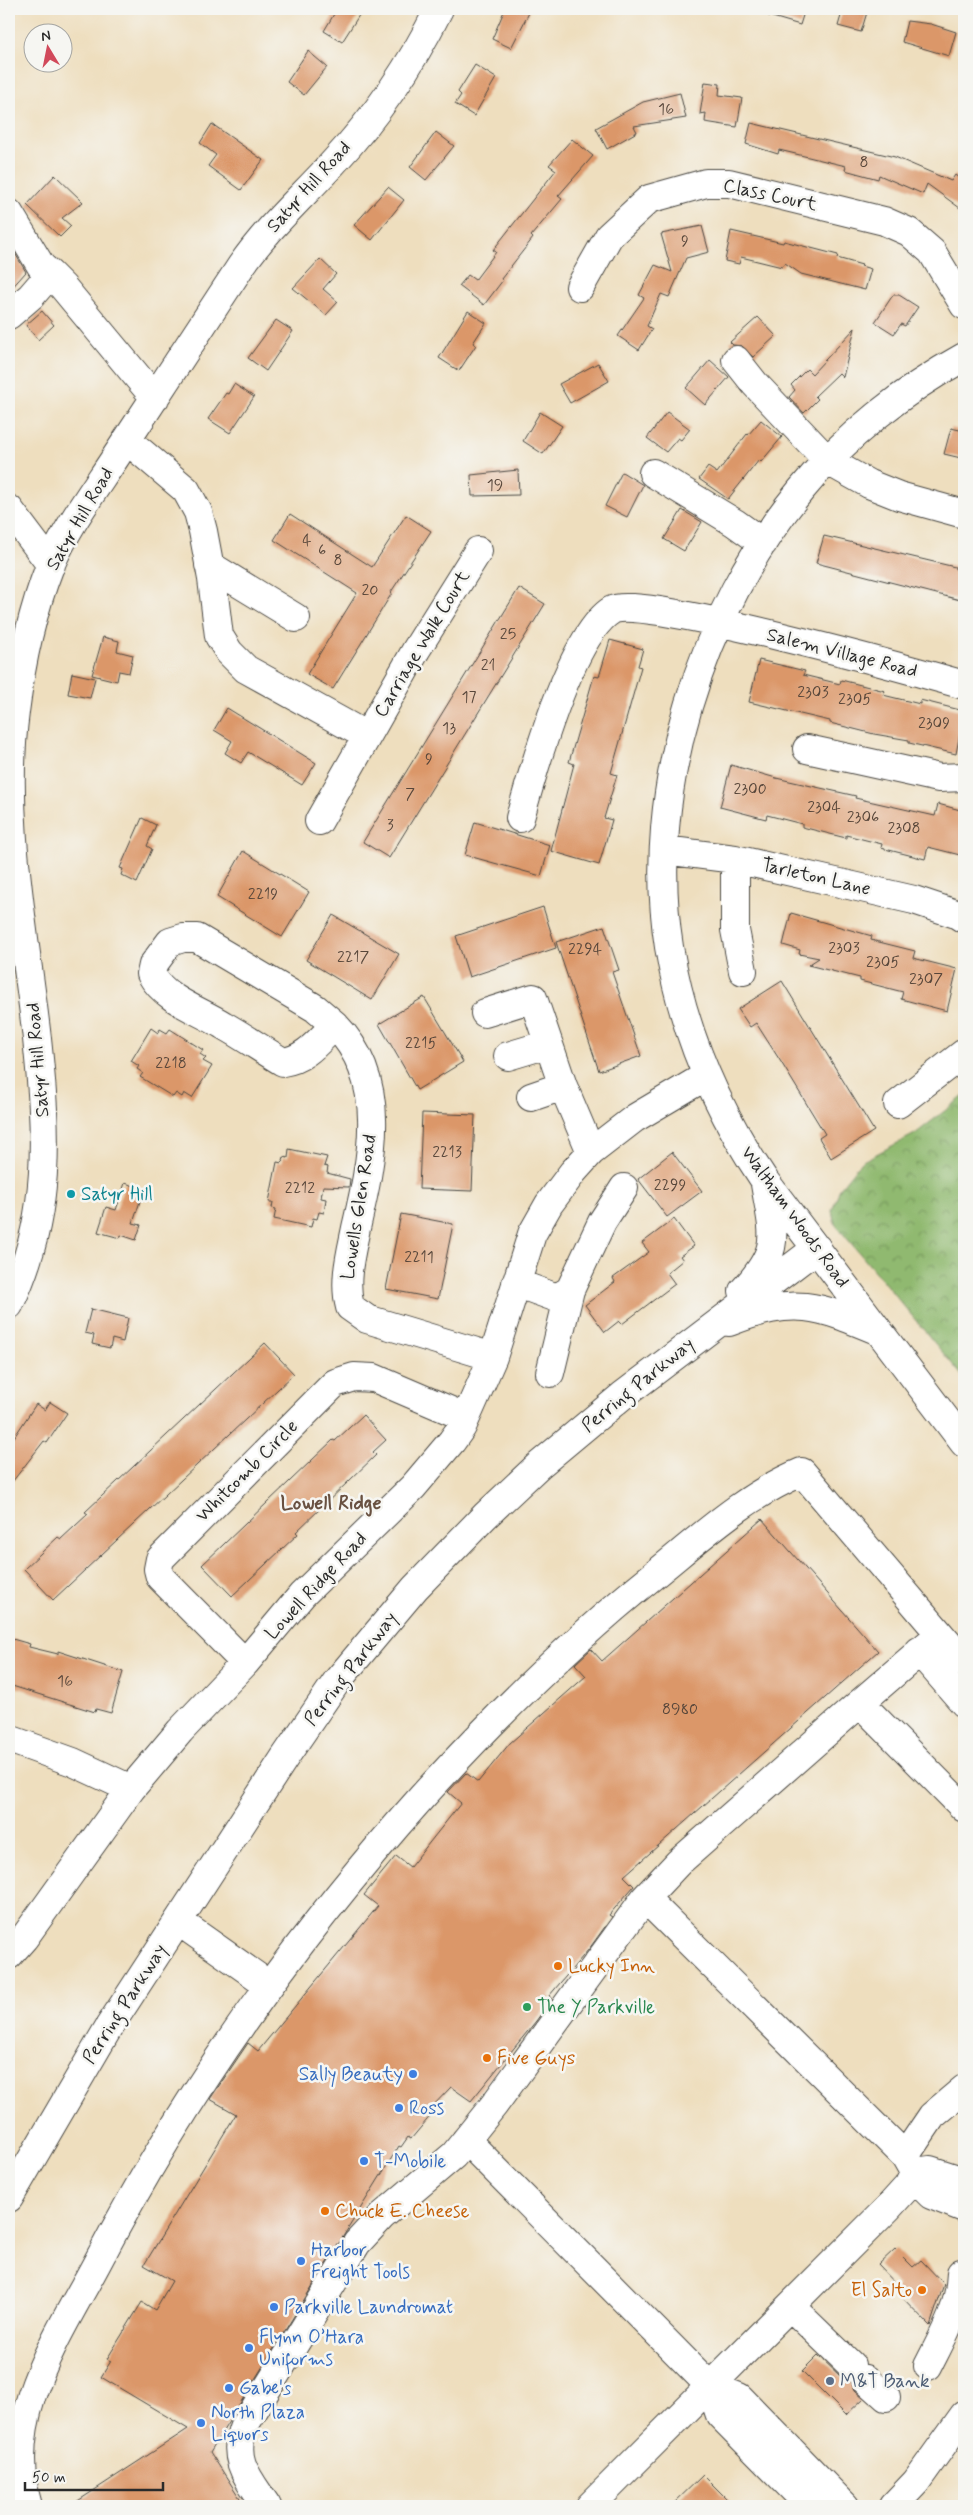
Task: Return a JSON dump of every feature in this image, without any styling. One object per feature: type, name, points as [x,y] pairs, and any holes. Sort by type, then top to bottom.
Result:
[{"type":"street","name":"Satyr Hill Road","points":[[9,1305],[31,1250],[43,1193],[45,1164],[40,1073],[13,828],[12,710],[29,631],[51,565],[81,510],[127,440],[254,248],[335,162],[388,96],[439,9]]},
{"type":"street","name":"Class Court","points":[[580,287],[610,236],[649,199],[706,183],[729,183],[884,221],[909,232],[932,252],[964,305]]},
{"type":"street","points":[[9,213],[42,266],[63,287],[155,398]]},
{"type":"street","points":[[9,314],[31,296],[50,274]]},
{"type":"street","name":"Waltham Woods Road","points":[[964,357],[890,406],[828,461],[802,488],[763,543],[720,622],[694,689],[683,729],[667,806],[664,850],[664,890],[670,948],[688,1023],[706,1076],[739,1139],[765,1181],[964,1442]]},
{"type":"street","points":[[736,360],[755,384],[828,461],[868,484],[899,496],[964,514]]},
{"type":"street","name":"Carriage Walk Court","points":[[127,440],[186,490],[201,521],[219,636],[229,652],[246,669],[367,736]]},
{"type":"street","points":[[653,473],[736,523],[763,543]]},
{"type":"street","points":[[9,509],[51,565]]},
{"type":"street","name":"Carriage Walk Court","points":[[319,821],[416,650],[478,551]]},
{"type":"street","points":[[209,565],[296,618]]},
{"type":"street","name":"Salem Village Road","points":[[520,818],[542,745],[561,692],[584,644],[602,617],[613,609],[629,606],[720,622],[964,685]]},
{"type":"street","points":[[806,749],[939,778],[964,777]]},
{"type":"street","name":"Tarleton Lane","points":[[664,850],[735,859],[962,911]]},
{"type":"street","points":[[735,859],[735,930],[743,972]]},
{"type":"street","name":"Lowells Glen Road","points":[[335,1025],[306,1054],[294,1061],[283,1062],[222,1024],[178,1000],[155,983],[150,974],[153,965],[170,942],[183,938],[197,938],[315,1008],[335,1025],[356,1050],[369,1090],[373,1115],[368,1176],[351,1251],[346,1286],[350,1307],[366,1319],[493,1357]]},
{"type":"street","points":[[485,1013],[534,998],[563,1086],[591,1152]]},
{"type":"street","points":[[508,1056],[548,1044]]},
{"type":"street","points":[[898,1104],[964,1054]]},
{"type":"street","name":"Lowell Ridge Road","points":[[9,1954],[24,1938],[131,1789],[180,1731],[245,1663],[302,1595],[423,1475],[452,1441],[493,1357],[532,1234],[549,1204],[572,1172],[591,1152],[635,1118],[706,1076]]},
{"type":"street","points":[[530,1097],[563,1086]]},
{"type":"street","points":[[707,1330],[761,1271],[769,1258],[773,1245],[765,1181]]},
{"type":"street","points":[[550,1374],[570,1290],[602,1222],[624,1188]]},
{"type":"street","name":"Perring Parkway","points":[[9,2198],[94,2051],[284,1757],[337,1682],[415,1588],[485,1516],[538,1466],[622,1396],[817,1248]]},
{"type":"street","points":[[516,1283],[557,1298],[570,1290]]},
{"type":"street","points":[[707,1330],[746,1315],[798,1305],[816,1307],[880,1331]]},
{"type":"street","name":"Whitcomb Circle","points":[[245,1663],[160,1577],[158,1569],[160,1558],[335,1383],[354,1377],[374,1378],[465,1417]]},
{"type":"street","points":[[28,2506],[20,2469],[20,2443],[32,2393],[50,2352],[119,2220],[162,2146],[222,2051],[269,1985],[359,1868],[522,1690],[615,1606],[748,1500],[779,1482],[802,1472],[964,1662]]},
{"type":"street","points":[[267,2506],[243,2470],[239,2456],[238,2440],[244,2426],[358,2243],[382,2216],[438,2170],[466,2140],[494,2105],[645,1898],[678,1863],[940,1634]]},
{"type":"street","points":[[919,1651],[964,1702]]},
{"type":"street","points":[[860,1703],[964,1808]]},
{"type":"street","points":[[9,1740],[73,1762],[131,1789]]},
{"type":"street","points":[[645,1898],[910,2164],[922,2186],[931,2195],[964,2208]]},
{"type":"street","points":[[178,1921],[269,1985]]},
{"type":"street","points":[[590,2506],[898,2197],[910,2164],[932,2116],[964,2089]]},
{"type":"street","points":[[466,2140],[710,2386],[738,2397],[845,2506]]},
{"type":"street","points":[[910,2164],[964,2181]]},
{"type":"street","points":[[928,2366],[956,2307],[961,2289],[961,2273]]},
{"type":"street","points":[[790,2306],[886,2398]]},
{"type":"street","points":[[710,2386],[720,2416],[810,2506]]},
{"type":"street","points":[[893,2506],[916,2482],[964,2415]]},
{"type":"green space","points":[[964,1096],[964,1275],[962,1278],[961,1310],[964,1315],[964,1378],[835,1224],[832,1211],[840,1188],[861,1162],[915,1134]]},
{"type":"building","points":[[337,9],[363,9],[342,42],[324,31]]},
{"type":"building","points":[[505,9],[531,9],[511,48],[492,39]]},
{"type":"building","points":[[760,9],[805,9],[800,25],[759,13]]},
{"type":"building","points":[[843,9],[868,9],[861,32],[838,26]]},
{"type":"building","points":[[907,21],[931,24],[956,32],[949,56],[902,42]]},
{"type":"building","points":[[308,51],[327,67],[304,95],[287,82]]},
{"type":"building","points":[[475,65],[496,78],[474,116],[455,104],[461,95],[458,92]]},
{"type":"building","points":[[705,82],[720,84],[719,95],[742,98],[737,127],[705,122],[706,113],[700,114]]},
{"type":"building","points":[[680,93],[686,118],[634,126],[637,132],[607,149],[596,128],[643,102]]},
{"type":"building","points":[[751,123],[895,157],[951,181],[955,175],[964,182],[964,211],[927,184],[923,194],[879,175],[878,179],[845,170],[846,166],[779,150],[778,154],[746,144]]},
{"type":"building","points":[[212,124],[263,160],[241,190],[208,166],[216,155],[200,143]]},
{"type":"building","points":[[436,132],[454,146],[426,180],[410,167]]},
{"type":"building","points":[[572,139],[593,156],[558,196],[562,199],[531,236],[533,238],[501,279],[503,280],[484,305],[459,286],[468,275],[475,280],[496,252],[493,250],[556,170],[549,165]]},
{"type":"building","points":[[55,175],[83,202],[62,218],[71,226],[60,237],[27,205]]},
{"type":"building","points":[[388,187],[404,200],[372,240],[354,225]]},
{"type":"building","points":[[702,226],[709,252],[686,258],[669,297],[661,294],[647,326],[652,329],[639,350],[618,336],[644,298],[639,295],[655,265],[672,272],[661,234]]},
{"type":"building","points":[[731,231],[783,243],[784,241],[838,255],[837,258],[862,265],[871,269],[865,290],[801,274],[785,263],[782,267],[741,257],[739,264],[725,261]]},
{"type":"building","points":[[9,243],[26,272],[9,291]]},
{"type":"building","points":[[320,259],[336,274],[323,289],[338,302],[326,315],[293,288]]},
{"type":"building","points":[[893,295],[899,295],[918,307],[905,326],[901,324],[894,334],[875,322]]},
{"type":"building","points":[[42,311],[54,325],[38,340],[26,325]]},
{"type":"building","points":[[468,311],[486,323],[473,343],[476,345],[459,371],[439,358]]},
{"type":"building","points":[[758,317],[776,336],[753,357],[742,346],[733,345],[730,342]]},
{"type":"building","points":[[276,320],[293,331],[266,371],[248,358]]},
{"type":"building","points":[[855,328],[843,377],[839,373],[815,396],[818,399],[804,413],[789,397],[795,390],[791,385],[807,369],[812,374]]},
{"type":"building","points":[[710,360],[729,377],[705,405],[686,388]]},
{"type":"building","points":[[598,363],[609,381],[570,403],[559,384]]},
{"type":"building","points":[[234,384],[254,397],[230,433],[208,419]]},
{"type":"building","points":[[540,412],[562,426],[543,454],[523,441]]},
{"type":"building","points":[[667,412],[690,429],[681,440],[678,438],[666,452],[647,438]]},
{"type":"building","points":[[761,420],[782,437],[761,462],[759,460],[728,499],[699,479],[708,467],[717,473],[747,434]]},
{"type":"building","points":[[951,428],[964,431],[964,457],[944,454]]},
{"type":"building","points":[[518,470],[519,495],[472,496],[471,475]]},
{"type":"building","points":[[622,472],[643,485],[627,517],[605,506]]},
{"type":"building","points":[[682,510],[702,522],[684,551],[664,539]]},
{"type":"building","points":[[290,514],[372,567],[406,515],[431,531],[391,592],[333,689],[307,674],[357,593],[274,540]]},
{"type":"building","points":[[824,536],[955,567],[955,569],[964,572],[964,601],[816,563]]},
{"type":"building","points":[[519,588],[545,604],[389,858],[363,842]]},
{"type":"building","points":[[103,637],[119,641],[117,651],[133,655],[129,673],[119,671],[117,681],[92,675]]},
{"type":"building","points":[[610,640],[643,649],[638,666],[641,667],[611,773],[617,775],[604,818],[612,820],[599,865],[551,851],[574,764],[569,762],[594,676],[599,677]]},
{"type":"building","points":[[759,660],[805,671],[803,675],[840,684],[841,680],[885,691],[883,695],[920,704],[920,700],[964,711],[956,754],[909,743],[909,740],[874,734],[830,723],[830,721],[749,702]]},
{"type":"building","points":[[72,673],[95,678],[90,698],[68,694]]},
{"type":"building","points":[[227,708],[316,763],[302,785],[248,752],[241,763],[225,753],[232,741],[214,730]]},
{"type":"building","points":[[731,765],[776,778],[856,796],[855,798],[935,816],[938,804],[964,811],[964,856],[928,847],[925,859],[881,848],[882,844],[846,835],[846,838],[802,827],[802,824],[767,815],[766,819],[720,807]]},
{"type":"building","points":[[142,818],[156,825],[147,846],[152,849],[137,883],[121,875],[123,869],[120,868]]},
{"type":"building","points":[[475,822],[550,845],[541,876],[465,855]]},
{"type":"building","points":[[243,851],[309,892],[282,937],[217,897]]},
{"type":"building","points":[[543,907],[556,948],[469,977],[456,936]]},
{"type":"building","points":[[791,913],[872,936],[871,940],[915,951],[913,958],[957,969],[947,1011],[901,999],[903,992],[860,981],[860,978],[808,965],[819,958],[799,954],[800,950],[783,945]]},
{"type":"building","points":[[333,915],[399,954],[372,1000],[306,960]]},
{"type":"building","points":[[604,926],[619,970],[612,972],[641,1056],[599,1071],[556,942]]},
{"type":"building","points":[[782,981],[874,1131],[831,1158],[819,1138],[825,1134],[781,1062],[756,1023],[750,1027],[738,1009]]},
{"type":"building","points":[[424,997],[463,1062],[417,1090],[379,1024]]},
{"type":"building","points":[[151,1028],[158,1033],[160,1029],[167,1033],[170,1029],[203,1050],[200,1054],[206,1058],[203,1061],[212,1066],[192,1098],[184,1093],[182,1097],[176,1093],[173,1097],[140,1077],[143,1073],[137,1069],[139,1066],[131,1061]]},
{"type":"building","points":[[422,1113],[475,1115],[472,1191],[419,1189]]},
{"type":"building","points":[[289,1149],[327,1157],[324,1166],[328,1167],[327,1173],[350,1179],[349,1187],[323,1186],[321,1198],[326,1199],[324,1213],[319,1212],[317,1219],[313,1218],[311,1227],[274,1219],[276,1209],[272,1208],[273,1202],[269,1202],[277,1162],[282,1163],[284,1157],[288,1158]]},
{"type":"building","points":[[672,1152],[702,1191],[667,1217],[638,1179]]},
{"type":"building","points":[[125,1183],[144,1189],[133,1223],[141,1225],[136,1240],[121,1235],[120,1238],[98,1232],[106,1207],[116,1210]]},
{"type":"building","points":[[401,1214],[453,1224],[438,1299],[386,1289]]},
{"type":"building","points":[[674,1219],[694,1246],[680,1256],[683,1260],[667,1273],[675,1284],[622,1324],[619,1321],[605,1332],[585,1305],[615,1282],[613,1278],[649,1252],[642,1243]]},
{"type":"building","points":[[91,1309],[128,1318],[123,1342],[112,1339],[110,1348],[92,1344],[94,1335],[85,1333]]},
{"type":"building","points":[[265,1343],[294,1374],[53,1600],[24,1569],[58,1537],[61,1539],[88,1514],[85,1512]]},
{"type":"building","points":[[50,1402],[67,1413],[47,1443],[44,1441],[9,1486],[9,1445],[36,1404],[45,1410]]},
{"type":"building","points":[[363,1415],[386,1440],[373,1452],[376,1455],[296,1532],[298,1534],[232,1596],[202,1565],[333,1440],[335,1441]]},
{"type":"building","points":[[762,1519],[878,1651],[624,1876],[634,1886],[609,1915],[612,1917],[589,1949],[549,1996],[552,1999],[536,2021],[471,2101],[451,2087],[428,2111],[432,2114],[411,2139],[408,2137],[401,2147],[399,2146],[210,2452],[245,2506],[70,2506],[188,2429],[101,2377],[111,2361],[107,2359],[142,2302],[155,2310],[172,2281],[144,2265],[236,2114],[210,2099],[248,2043],[258,2051],[378,1906],[364,1895],[396,1856],[410,1867],[461,1803],[448,1792],[466,1773],[478,1782],[510,1743],[586,1676],[575,1664],[591,1649],[602,1661]]},
{"type":"building","points":[[9,1638],[30,1644],[29,1647],[58,1654],[58,1651],[123,1672],[111,1713],[96,1709],[95,1712],[9,1685]]},
{"type":"building","name":"El Salto","points":[[895,2249],[913,2267],[921,2260],[944,2284],[930,2326],[894,2289],[898,2286],[878,2265]]},
{"type":"building","name":"M&T Bank","points":[[818,2355],[841,2377],[851,2380],[855,2390],[864,2398],[846,2415],[802,2371]]},
{"type":"building","points":[[703,2475],[734,2506],[671,2506]]},
{"type":"place","name":"Satyr Hill","points":[[71,1194]]},
{"type":"place","name":"Lucky Inn","points":[[558,1966]]},
{"type":"place","name":"The Y Parkville","points":[[527,2007]]},
{"type":"place","name":"Five Guys","points":[[487,2058]]},
{"type":"place","name":"Sally Beauty","points":[[413,2074]]},
{"type":"place","name":"Ross","points":[[399,2108]]},
{"type":"place","name":"T-Mobile","points":[[364,2161]]},
{"type":"place","name":"Chuck E. Cheese","points":[[325,2211]]},
{"type":"place","name":"Harbor Freight Tools","points":[[301,2261]]},
{"type":"place","name":"El Salto","points":[[922,2290]]},
{"type":"place","name":"Parkville Laundromat","points":[[274,2307]]},
{"type":"place","name":"Flynn O’Hara Uniforms","points":[[249,2348]]},
{"type":"place","name":"M&T Bank","points":[[830,2381]]},
{"type":"place","name":"Gabe's","points":[[229,2388]]},
{"type":"place","name":"North Plaza Liquors","points":[[201,2423]]},
{"type":"district","name":"Lowell Ridge","points":[[331,1503]]}]
